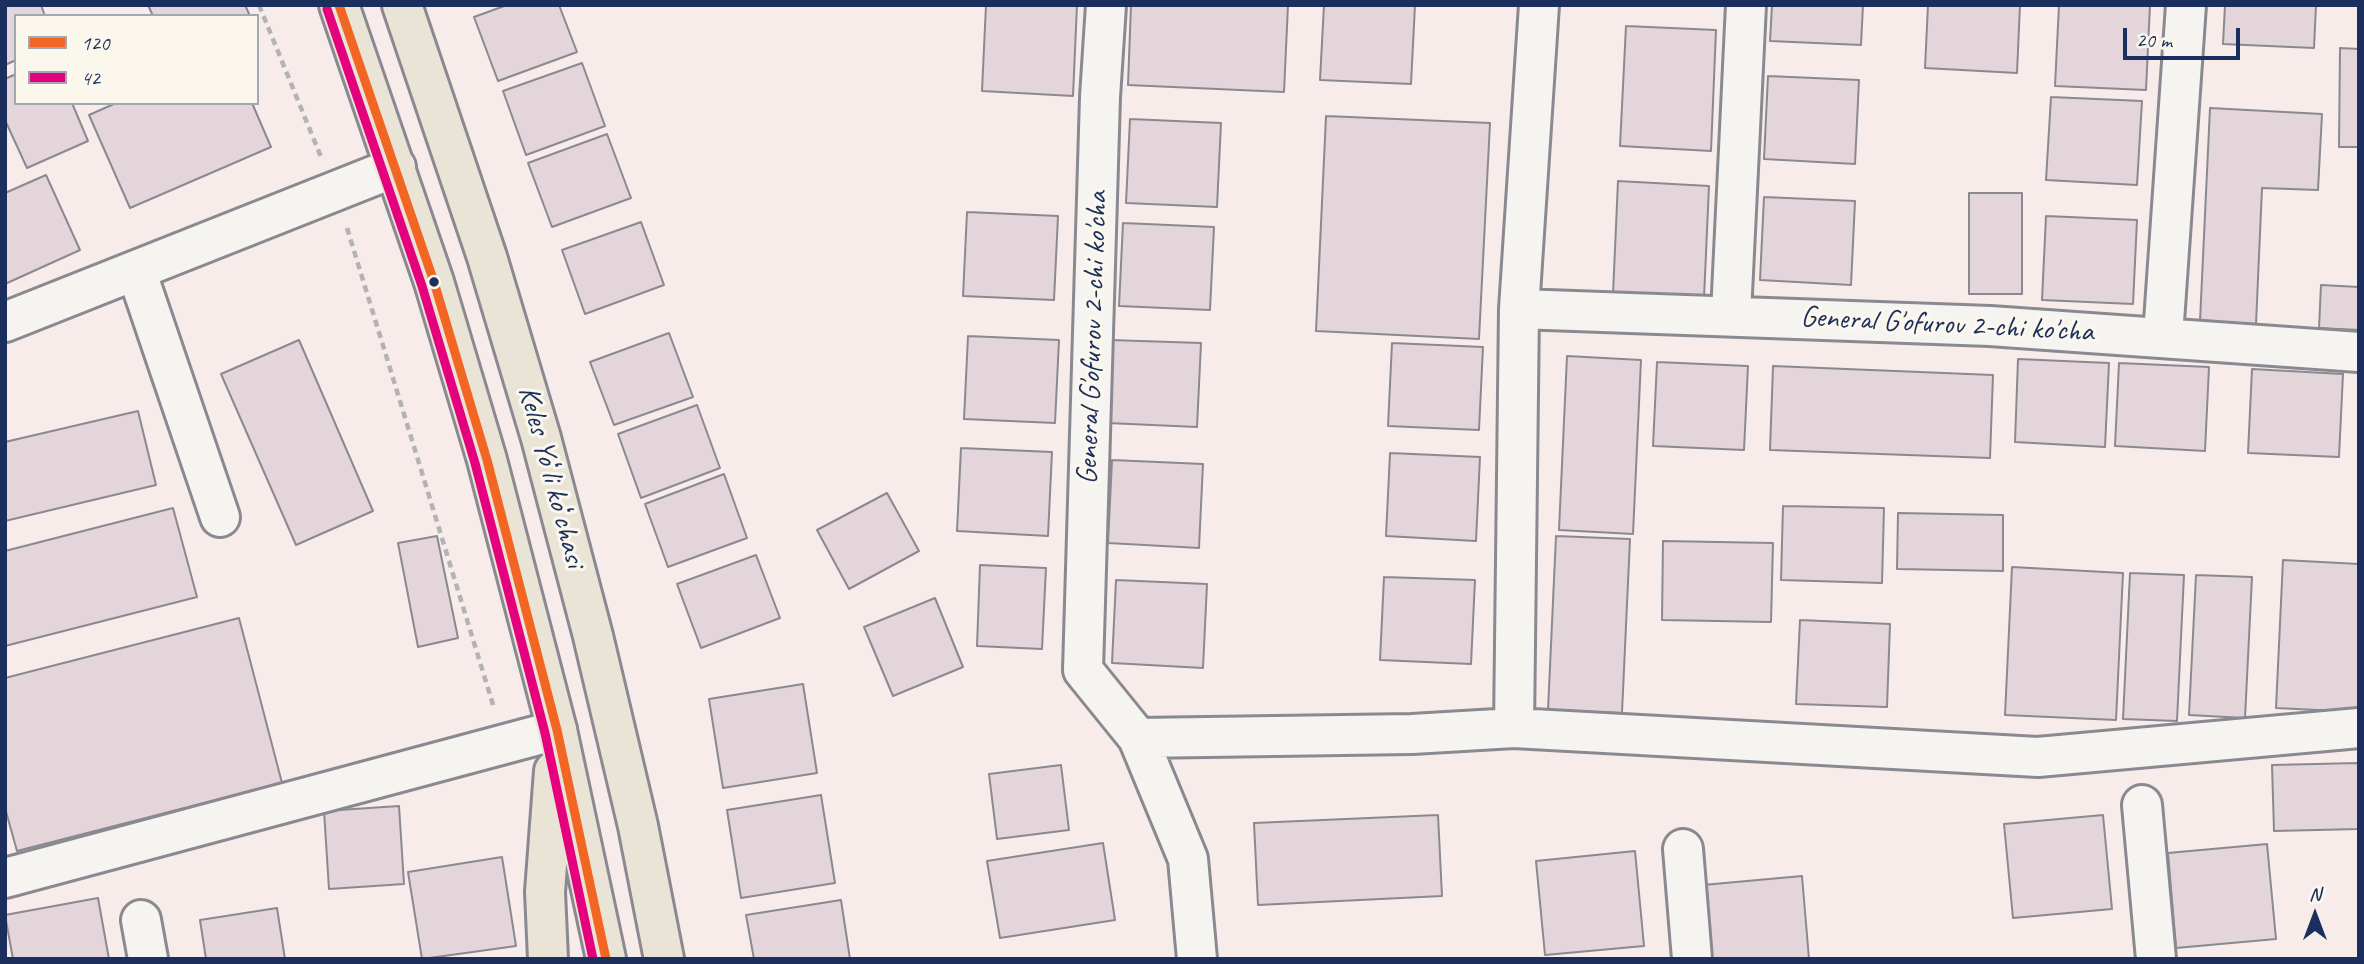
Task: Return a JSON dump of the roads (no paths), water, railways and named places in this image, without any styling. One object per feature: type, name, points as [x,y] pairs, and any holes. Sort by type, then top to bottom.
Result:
[{"type":"main road","name":"Keles Yoʻli koʻchasi","points":[[339,5],[396,167],[487,460],[557,730],[606,959]]},
{"type":"main road","name":"Keles Yoʻli koʻchasi","points":[[402,5],[491,269],[561,512],[638,826],[664,959]]},
{"type":"main road","points":[[548,959],[545,892],[557,730]]},
{"type":"street","name":"General G'ofurov 2-chi ko'cha","points":[[1106,5],[1100,110],[1083,670],[1138,738]]},
{"type":"street","points":[[1514,728],[1519,309],[1539,5]]},
{"type":"street","points":[[1731,314],[1746,5]]},
{"type":"street","points":[[2163,336],[2186,5]]},
{"type":"street","points":[[5,322],[396,167]]},
{"type":"street","points":[[136,270],[220,517]]},
{"type":"street","name":"General G'ofurov 2-chi ko'cha","points":[[1519,309],[1731,314],[2163,336],[2359,352]]},
{"type":"street","points":[[1197,959],[1188,859],[1138,738],[1412,734],[1514,728],[2038,757],[2359,728]]},
{"type":"street","points":[[5,878],[557,730]]},
{"type":"street","points":[[2142,805],[2156,959]]},
{"type":"street","points":[[1683,849],[1692,959]]},
{"type":"street","points":[[141,920],[148,959]]}]
